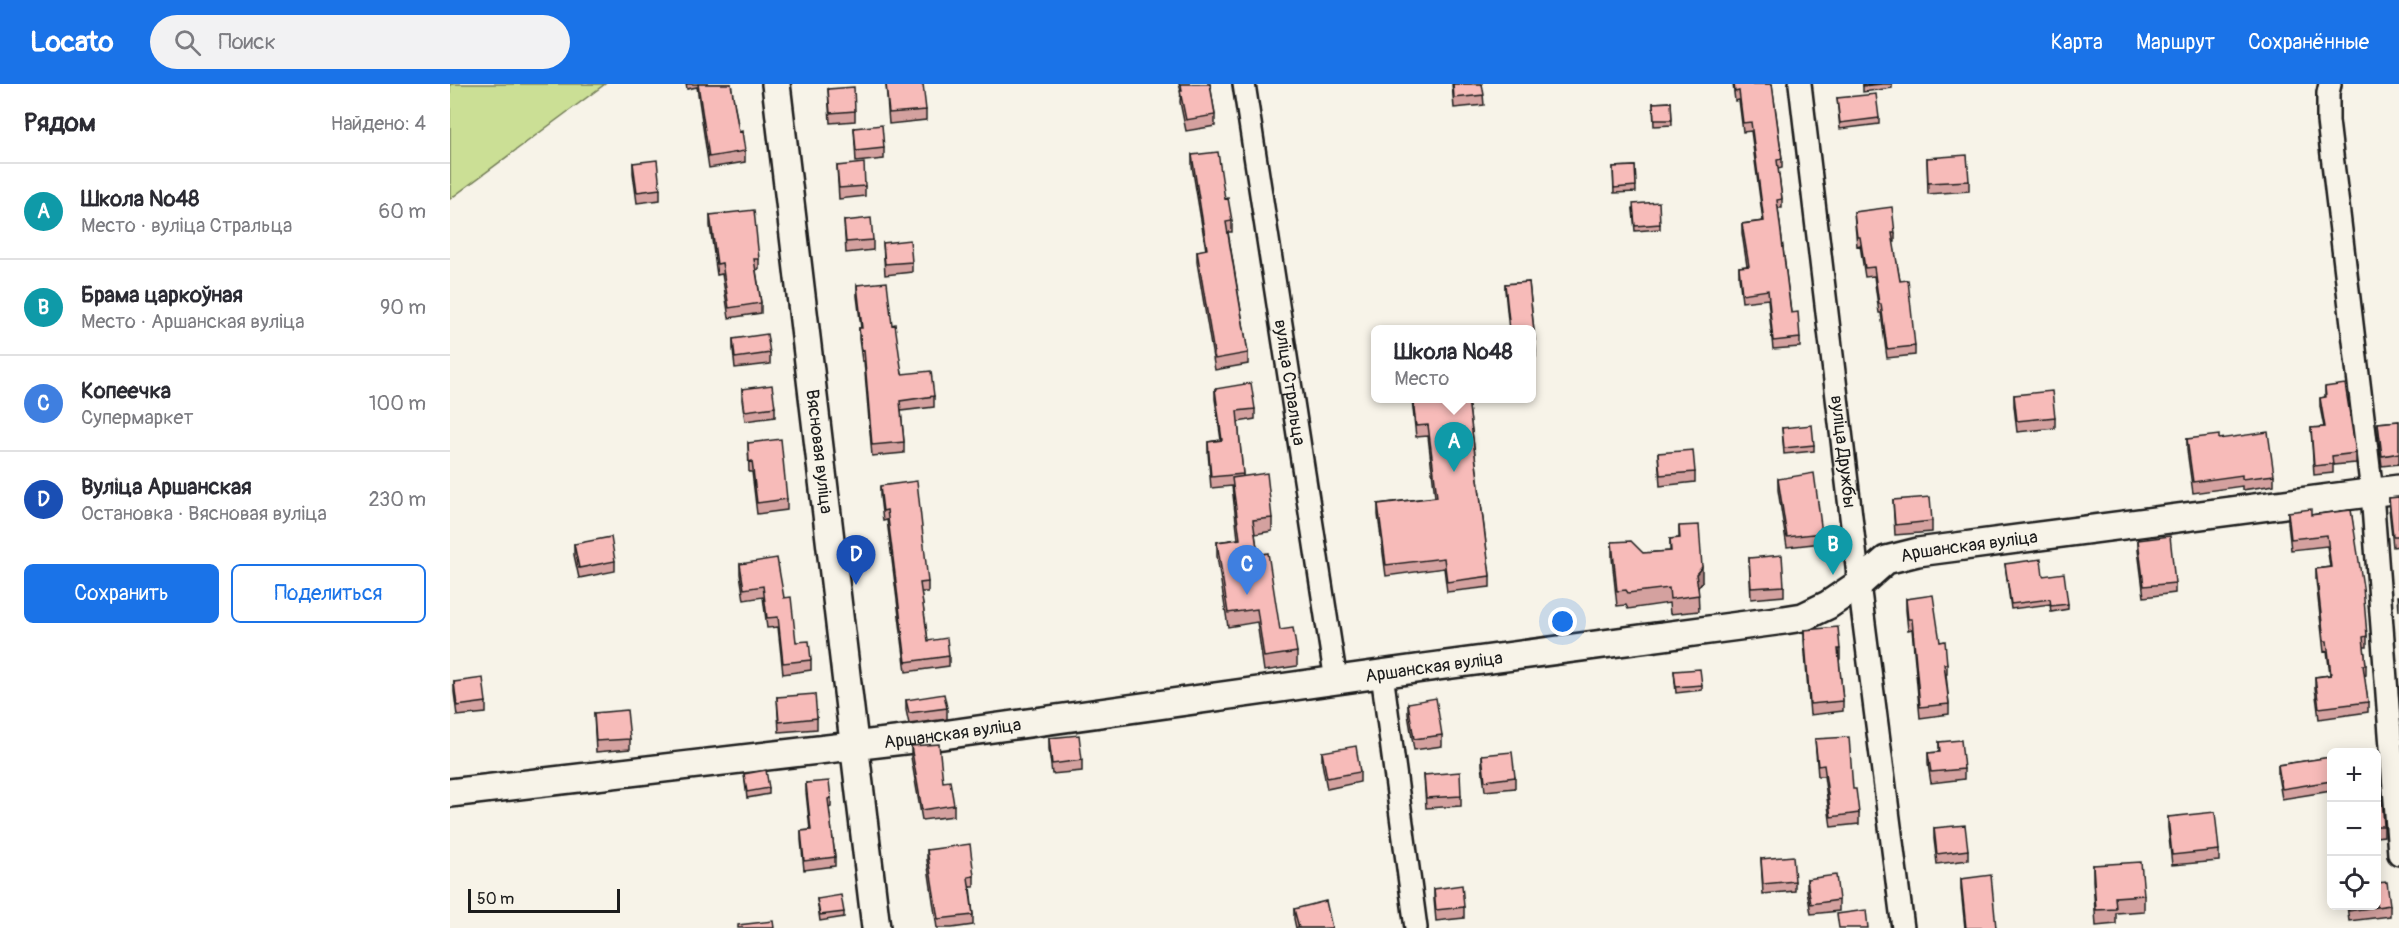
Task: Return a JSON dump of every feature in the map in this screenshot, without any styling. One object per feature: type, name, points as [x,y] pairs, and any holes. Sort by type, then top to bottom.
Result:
[{"type":"street","name":"Вясновая вуліца","points":[[776,84],[876,928]]},
{"type":"street","name":"вуліца Стральца","points":[[1244,84],[1336,681]]},
{"type":"street","name":"вуліца Дружбы","points":[[1800,84],[1859,584],[1904,928]]},
{"type":"street","points":[[2330,84],[2328,121],[2372,493],[2399,854]]},
{"type":"street","name":"Аршанская вуліца","points":[[450,793],[854,744],[921,738],[1803,617],[1828,605],[1859,584],[1886,560],[1918,552],[2399,489]]},
{"type":"street","points":[[1382,674],[1416,928]]},
{"type":"green space","points":[[450,84],[605,84],[450,199]]},
{"type":"building","points":[[698,84],[731,84],[739,132],[742,131],[745,151],[709,157]]},
{"type":"building","points":[[886,84],[923,84],[926,110],[889,113]]},
{"type":"building","points":[[1181,84],[1210,84],[1215,115],[1186,120],[1180,91],[1182,91]]},
{"type":"building","points":[[1453,84],[1482,84],[1484,95],[1454,98]]},
{"type":"building","points":[[1734,84],[1772,84],[1782,159],[1777,160],[1782,199],[1777,200],[1791,313],[1798,312],[1800,338],[1773,341],[1768,290],[1742,294],[1739,267],[1749,266],[1742,224],[1764,221],[1751,122],[1743,123],[1739,91],[1735,92]]},
{"type":"building","points":[[854,87],[855,111],[830,113],[828,89]]},
{"type":"building","points":[[1876,94],[1879,118],[1840,123],[1837,98]]},
{"type":"building","points":[[1671,102],[1672,120],[1654,120],[1653,103]]},
{"type":"building","points":[[882,125],[884,148],[856,151],[854,128]]},
{"type":"building","points":[[1218,152],[1225,199],[1228,198],[1232,221],[1226,222],[1248,353],[1215,359],[1197,251],[1207,249],[1192,155]]},
{"type":"building","points":[[1967,155],[1969,181],[1928,183],[1927,158]]},
{"type":"building","points":[[657,160],[660,189],[637,192],[633,163]]},
{"type":"building","points":[[864,163],[865,186],[839,188],[837,166]]},
{"type":"building","points":[[1635,166],[1636,186],[1614,188],[1613,167]]},
{"type":"building","points":[[1659,202],[1660,224],[1635,226],[1633,204]]},
{"type":"building","points":[[1892,207],[1895,233],[1892,233],[1900,281],[1908,280],[1915,346],[1887,349],[1874,267],[1865,268],[1860,237],[1857,237],[1854,212]]},
{"type":"building","points":[[754,210],[759,259],[754,259],[761,303],[729,308],[722,263],[717,264],[710,215]]},
{"type":"building","points":[[871,218],[873,240],[846,242],[844,221]]},
{"type":"building","points":[[910,240],[912,262],[885,264],[883,243]]},
{"type":"building","points":[[887,282],[892,325],[895,324],[902,374],[931,371],[934,396],[900,401],[904,442],[872,445],[864,350],[862,351],[859,328],[862,328],[857,285]]},
{"type":"building","points":[[1529,282],[1533,325],[1509,325],[1505,284]]},
{"type":"building","points":[[767,334],[770,353],[735,358],[733,339]]},
{"type":"building","points":[[1251,383],[1255,409],[1237,411],[1243,474],[1211,477],[1208,442],[1222,440],[1215,389]]},
{"type":"building","points":[[2345,384],[2356,453],[2332,456],[2333,464],[2314,466],[2311,428],[2325,427],[2320,398],[2326,397],[2325,387]]},
{"type":"building","points":[[772,385],[775,407],[745,411],[742,389]]},
{"type":"building","points":[[2052,391],[2055,417],[2017,421],[2014,395]]},
{"type":"building","points":[[1413,403],[1468,403],[1490,576],[1447,582],[1444,558],[1386,565],[1378,504],[1437,497],[1428,425],[1416,426]]},
{"type":"building","points":[[2399,421],[2399,453],[2382,456],[2378,423]]},
{"type":"building","points":[[1812,425],[1814,445],[1784,448],[1782,428]]},
{"type":"building","points":[[2268,432],[2274,475],[2242,479],[2242,475],[2193,482],[2187,439],[2219,435],[2219,439]]},
{"type":"building","points":[[781,439],[787,499],[757,503],[752,461],[749,462],[748,443]]},
{"type":"building","points":[[1693,450],[1695,472],[1660,475],[1658,453]]},
{"type":"building","points":[[1267,473],[1272,518],[1253,520],[1258,555],[1268,553],[1280,630],[1293,628],[1297,652],[1264,657],[1257,609],[1228,613],[1217,542],[1240,539],[1232,478]]},
{"type":"building","points":[[1814,473],[1822,533],[1787,537],[1778,479]]},
{"type":"building","points":[[917,481],[928,582],[920,583],[928,641],[947,638],[949,656],[906,662],[887,510],[883,511],[880,486]]},
{"type":"building","points":[[1930,497],[1932,521],[1895,525],[1893,500]]},
{"type":"building","points":[[2399,497],[2399,536],[2393,536],[2389,498]]},
{"type":"building","points":[[2311,509],[2311,515],[2351,510],[2363,587],[2367,636],[2363,637],[2366,665],[2363,665],[2368,702],[2319,708],[2315,677],[2331,675],[2327,641],[2324,641],[2316,569],[2331,567],[2327,535],[2291,539],[2288,512]]},
{"type":"building","points":[[1699,525],[1702,567],[1696,574],[1699,595],[1670,599],[1669,588],[1628,593],[1626,590],[1617,591],[1612,542],[1631,541],[1643,553],[1671,551],[1670,539],[1680,538],[1679,526]]},
{"type":"building","points":[[2170,536],[2175,583],[2144,586],[2138,540]]},
{"type":"building","points":[[611,537],[615,561],[579,568],[574,544]]},
{"type":"building","points":[[1782,555],[1784,586],[1751,588],[1749,558]]},
{"type":"building","points":[[777,558],[784,598],[791,597],[796,642],[809,641],[811,660],[783,663],[778,617],[767,618],[763,586],[744,589],[740,564]]},
{"type":"building","points":[[2041,559],[2043,576],[2064,573],[2068,604],[2051,606],[2050,599],[2011,604],[2005,564]]},
{"type":"building","points":[[1933,595],[1940,642],[1945,641],[1947,664],[1944,664],[1949,704],[1920,707],[1912,619],[1908,619],[1906,599]]},
{"type":"building","points":[[1838,627],[1843,701],[1810,704],[1804,630]]},
{"type":"building","points":[[1700,669],[1702,685],[1676,687],[1674,671]]},
{"type":"building","points":[[483,678],[486,702],[457,706],[454,682]]},
{"type":"building","points":[[815,694],[817,718],[779,722],[777,697]]},
{"type":"building","points":[[944,694],[947,708],[909,713],[906,700]]},
{"type":"building","points":[[1436,698],[1442,735],[1414,739],[1408,703]]},
{"type":"building","points":[[627,710],[630,739],[596,741],[594,713]]},
{"type":"building","points":[[1079,735],[1082,760],[1052,764],[1049,738]]},
{"type":"building","points":[[1849,737],[1853,789],[1856,789],[1859,813],[1831,817],[1824,765],[1818,766],[1815,739]]},
{"type":"building","points":[[1961,740],[1964,769],[1931,772],[1928,753],[1940,752],[1939,742]]},
{"type":"building","points":[[939,744],[943,782],[950,781],[954,805],[922,810],[911,746]]},
{"type":"building","points":[[1356,746],[1360,772],[1327,778],[1322,752]]},
{"type":"building","points":[[1512,752],[1515,777],[1485,781],[1482,755]]},
{"type":"building","points":[[2327,758],[2327,782],[2282,789],[2278,765]]},
{"type":"building","points":[[766,770],[769,788],[747,792],[744,774]]},
{"type":"building","points":[[1460,772],[1461,796],[1426,798],[1424,775]]},
{"type":"building","points":[[829,781],[831,798],[828,799],[835,857],[804,861],[801,831],[811,830],[806,783]]},
{"type":"building","points":[[2381,799],[2382,799],[2384,826],[2381,826]]},
{"type":"building","points":[[2215,812],[2219,850],[2172,855],[2168,817]]},
{"type":"building","points":[[1965,825],[1968,850],[1937,854],[1934,828]]},
{"type":"building","points":[[970,844],[974,876],[968,877],[973,915],[938,919],[927,850]]},
{"type":"building","points":[[1793,856],[1795,881],[1763,884],[1761,859]]},
{"type":"building","points":[[2141,862],[2144,895],[2115,897],[2116,909],[2096,910],[2093,865]]},
{"type":"building","points":[[1836,875],[1839,900],[1811,904],[1807,879]]},
{"type":"building","points":[[1991,875],[1996,928],[1966,928],[1961,879]]},
{"type":"building","points":[[2387,882],[2390,905],[2381,906],[2381,883]]},
{"type":"building","points":[[1462,885],[1464,907],[1436,910],[1434,889]]},
{"type":"building","points":[[841,895],[844,912],[820,915],[817,899]]},
{"type":"building","points":[[1326,901],[1332,928],[1299,928],[1294,909]]},
{"type":"building","points":[[1866,910],[1868,928],[1839,928],[1837,914]]},
{"type":"building","points":[[773,921],[774,928],[738,928],[738,925]]},
{"type":"place","name":"Школа №48","points":[[1454,472]]},
{"type":"place","name":"Брама царкоўная","points":[[1833,575]]},
{"type":"place","name":"Вуліца Аршанская","points":[[856,585]]},
{"type":"place","name":"Копеечка","points":[[1247,595]]}]
